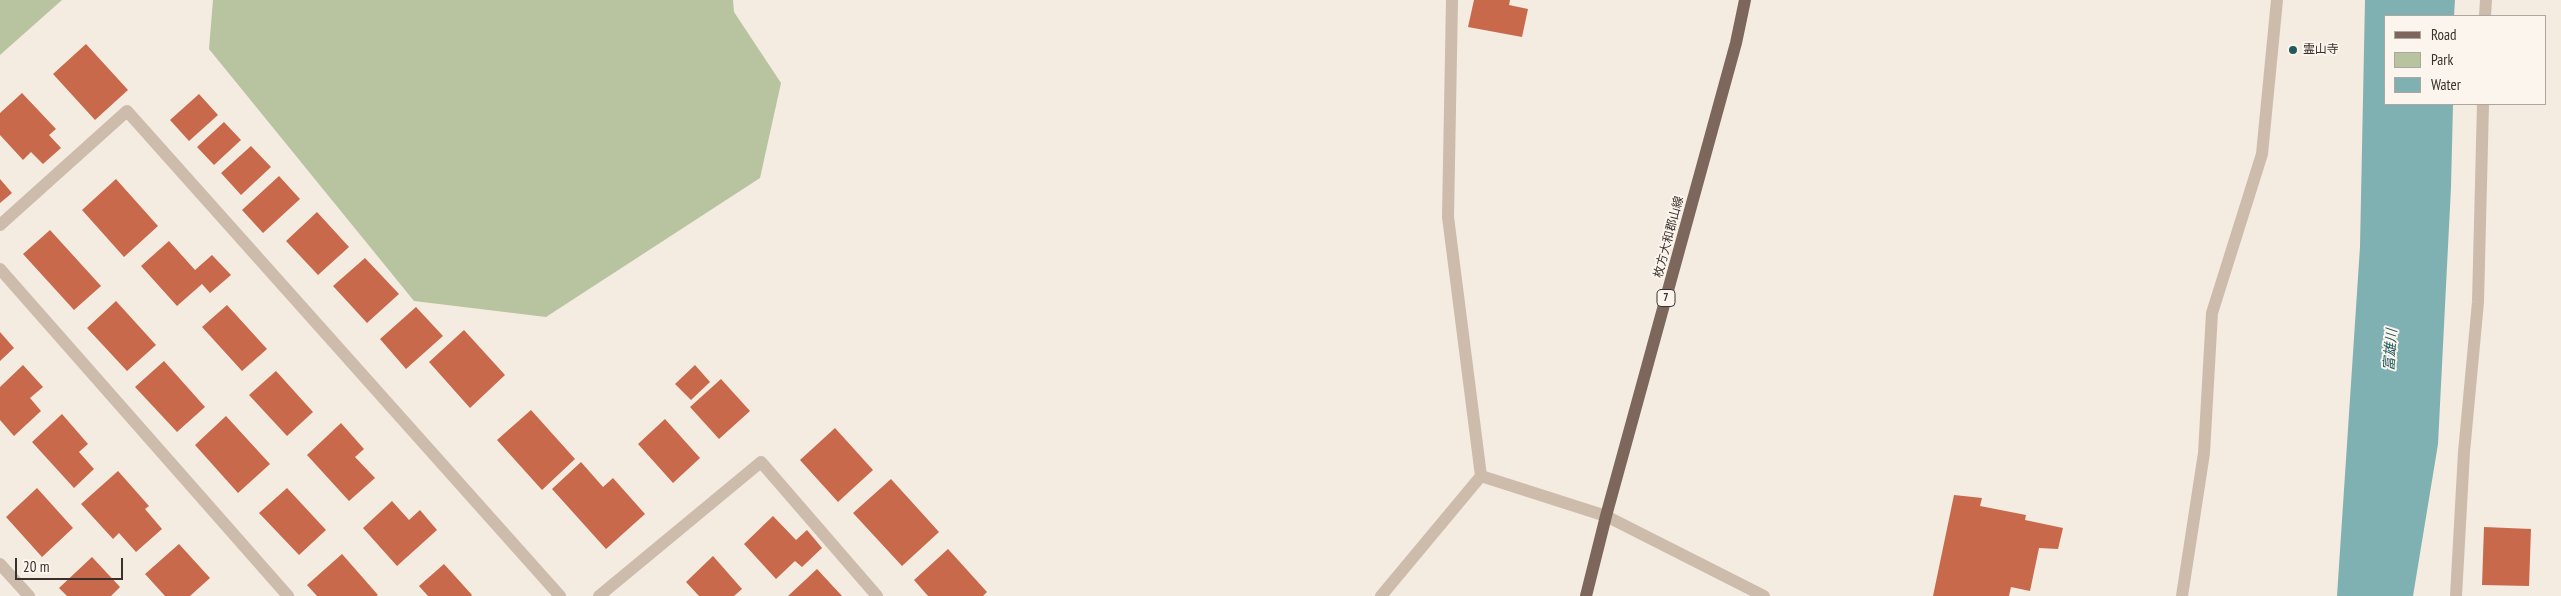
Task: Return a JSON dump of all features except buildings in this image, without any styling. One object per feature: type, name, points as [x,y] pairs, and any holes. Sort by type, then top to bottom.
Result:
[{"type":"main road","name":"枚方大和郡山線","points":[[1586,596],[1606,516],[1736,42],[1745,0]]},
{"type":"street","points":[[1381,596],[1481,476],[1448,217],[1452,0]]},
{"type":"street","points":[[2182,596],[2204,453],[2212,313],[2262,154],[2277,0]]},
{"type":"street","points":[[2486,0],[2486,15]]},
{"type":"street","points":[[2456,596],[2464,452],[2478,302],[2483,105]]},
{"type":"street","points":[[0,225],[127,111],[560,596]]},
{"type":"street","points":[[0,269],[288,596]]},
{"type":"street","points":[[599,596],[761,462],[877,596]]},
{"type":"street","points":[[1481,476],[1606,516],[1764,596]]},
{"type":"street","points":[[0,564],[29,596]]},
{"type":"green space","points":[[0,0],[62,0],[0,55]]},
{"type":"green space","points":[[213,0],[733,0],[734,12],[781,83],[760,178],[546,317],[414,301],[209,49]]},
{"type":"water","name":"富雄川","points":[[2365,0],[2455,0],[2454,15],[2384,15],[2384,105],[2453,105],[2451,187],[2438,444],[2413,596],[2337,596],[2360,247]]},
{"type":"place","name":"霊山寺","points":[[2293,50]]}]
